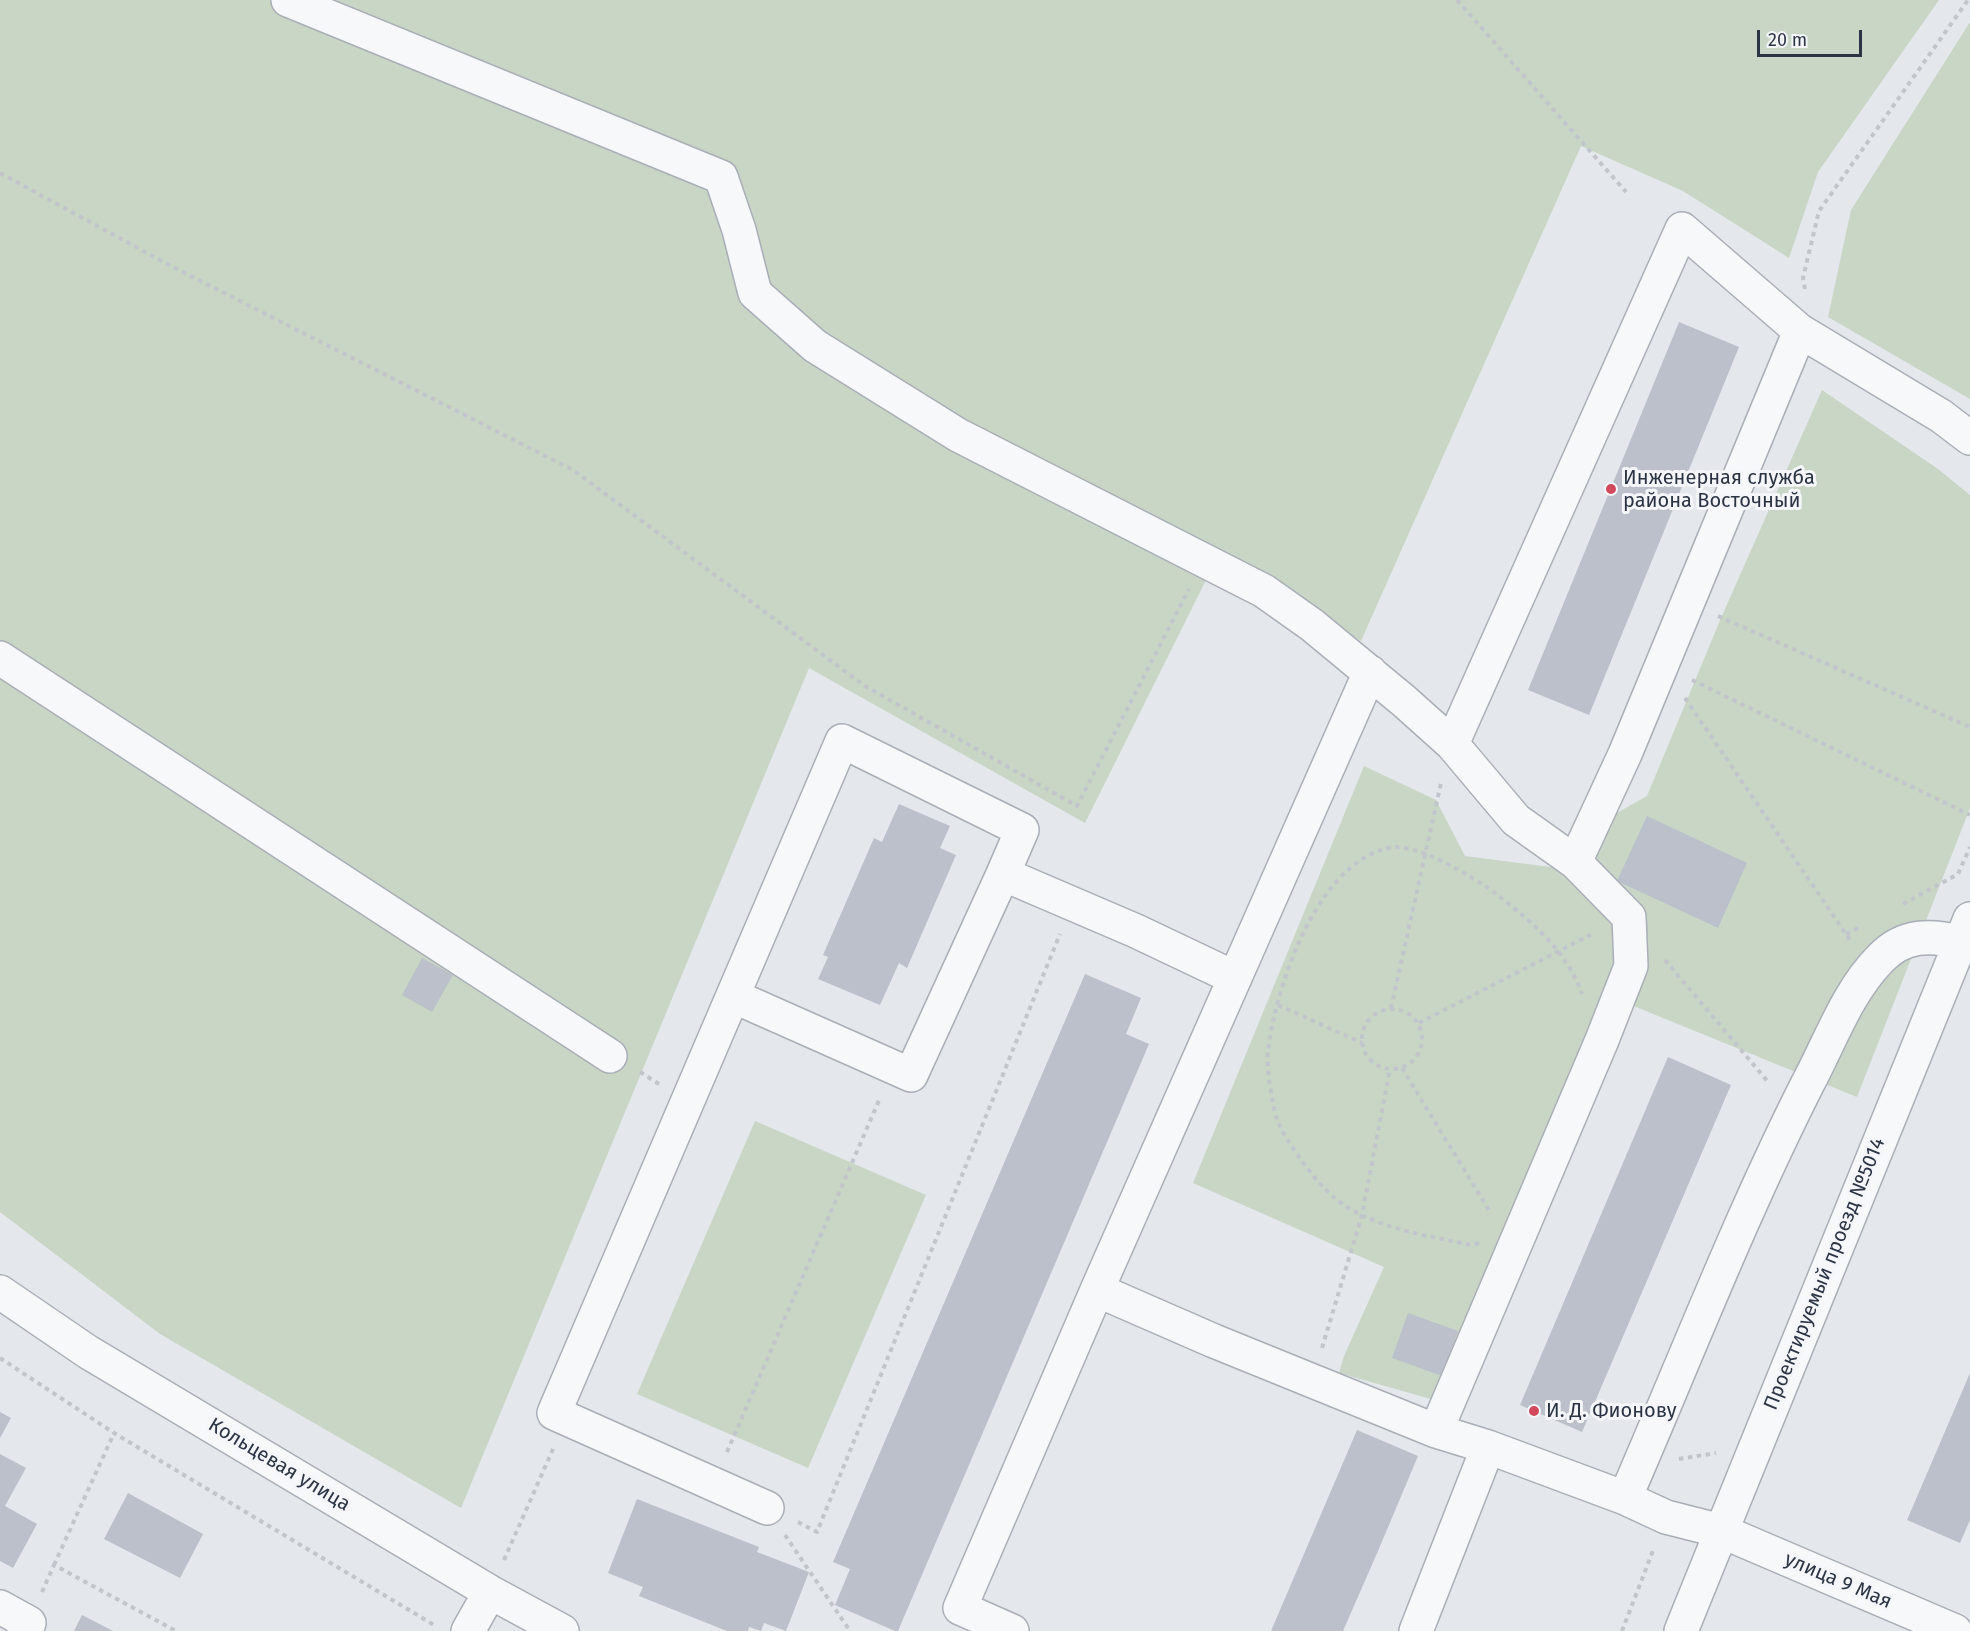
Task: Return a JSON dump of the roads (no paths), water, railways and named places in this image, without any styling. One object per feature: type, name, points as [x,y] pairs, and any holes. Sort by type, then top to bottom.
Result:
[{"type":"street","points":[[288,0],[721,177],[739,230],[755,293],[815,346],[958,435],[1264,591],[1370,672],[1452,744],[1516,820],[1575,862],[1629,917],[1631,966],[1511,1238],[1436,1431]]},
{"type":"street","points":[[1452,744],[1682,229],[1807,335],[1941,416],[1970,438]]},
{"type":"street","points":[[1575,862],[1807,335]]},
{"type":"street","points":[[0,658],[610,1056]]},
{"type":"street","points":[[1012,1631],[960,1608],[1097,1290],[1370,672]]},
{"type":"street","points":[[733,996],[911,1075],[1022,830],[842,741],[554,1413],[767,1508]]},
{"type":"street","points":[[1003,874],[1235,978]]},
{"type":"street","points":[[1625,1498],[1792,1111],[1849,1002],[1881,957],[1906,941],[1965,931]]},
{"type":"street","name":"Проектируемый проезд №5014","points":[[1681,1631],[1965,931]]},
{"type":"street","name":"улица 9 Мая","points":[[1097,1290],[1436,1431],[1488,1447],[1625,1498],[1666,1517],[1721,1531],[1955,1631]]},
{"type":"street","name":"Кольцевая улица","points":[[0,1292],[88,1352],[490,1592],[562,1631]]},
{"type":"street","points":[[1416,1631],[1488,1447]]},
{"type":"street","points":[[468,1631],[490,1592]]},
{"type":"street","points":[[0,1607],[27,1627]]},
{"type":"place","name":"Инженерная служба района Восточный","points":[[1611,489]]},
{"type":"place","name":"И. Д. Фионову","points":[[1534,1411]]}]
